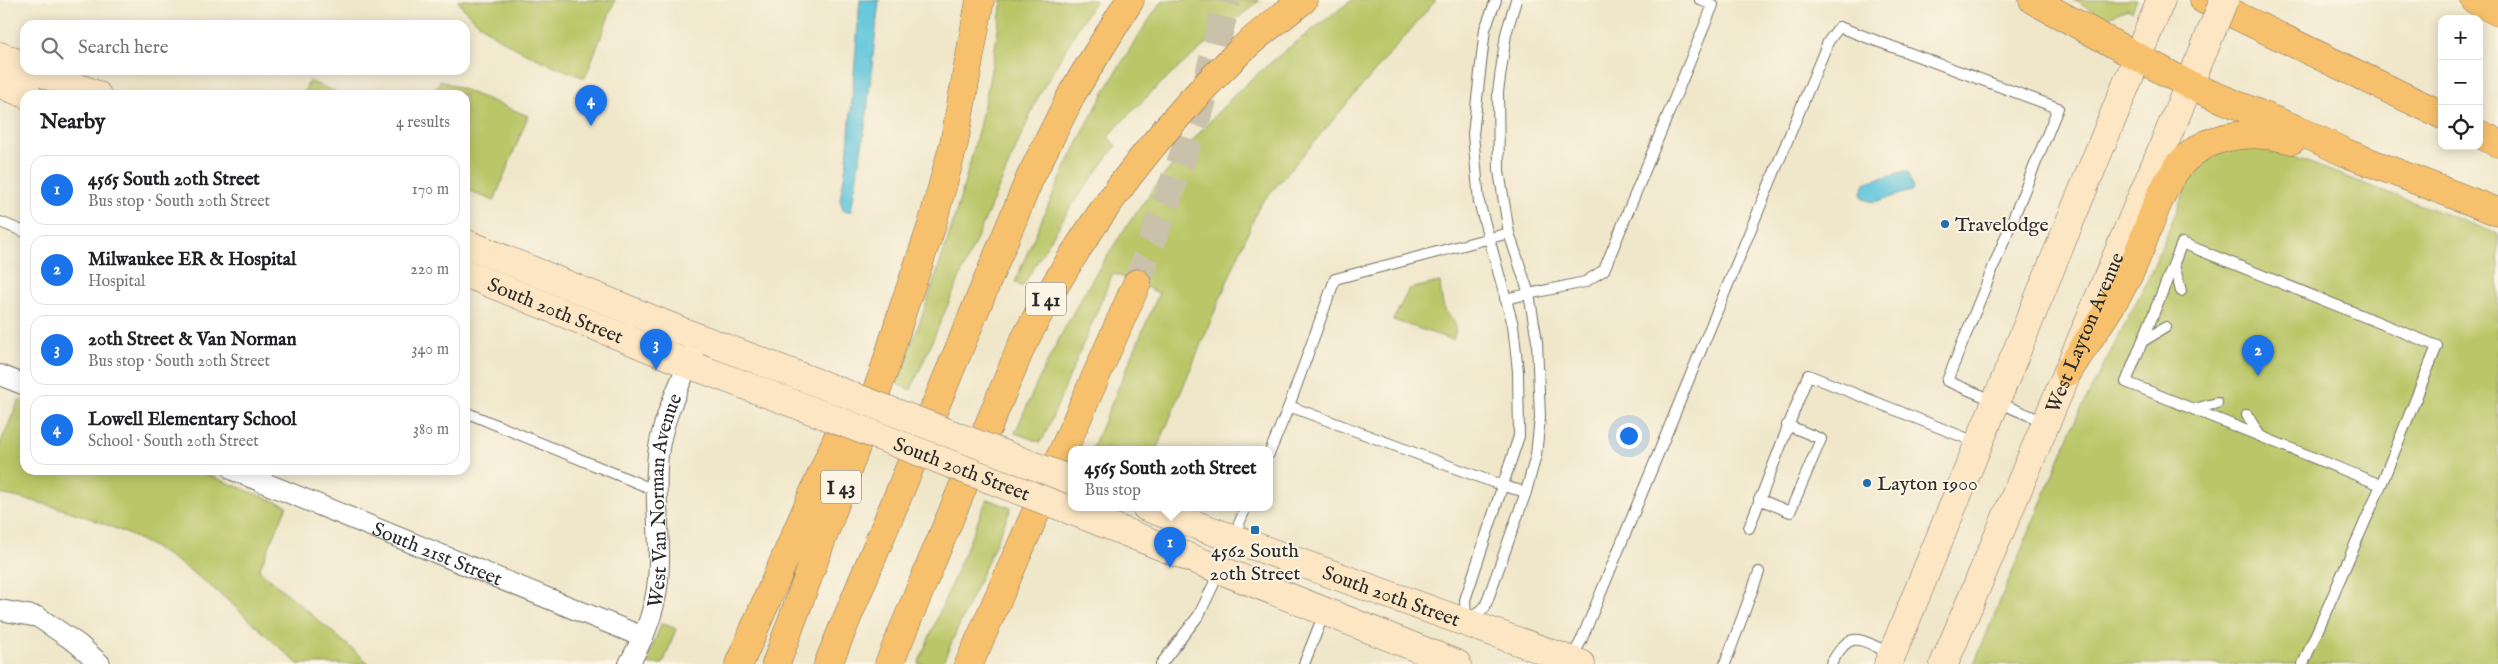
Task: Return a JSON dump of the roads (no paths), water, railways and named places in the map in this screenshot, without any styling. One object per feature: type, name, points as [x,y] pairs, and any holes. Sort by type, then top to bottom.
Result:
[{"type":"highway","name":"I 43","points":[[776,664],[885,368],[931,228],[954,143],[980,0]]},
{"type":"highway","points":[[828,664],[1030,178],[1073,92],[1130,0]]},
{"type":"highway","name":"I 41","points":[[889,664],[1022,345],[1047,297],[1085,235],[1127,176],[1178,117],[1236,55],[1303,0]]},
{"type":"highway","points":[[2033,0],[2189,85],[2294,128],[2346,153],[2498,212]]},
{"type":"highway","points":[[2204,0],[2438,113]]},
{"type":"highway","points":[[2475,0],[2498,12]]},
{"type":"highway","points":[[2068,372],[2130,272],[2170,178],[2181,162],[2204,145],[2226,136],[2256,133],[2346,153]]},
{"type":"highway","points":[[2483,136],[2498,143]]},
{"type":"highway","points":[[970,664],[1137,283]]},
{"type":"highway","points":[[739,664],[870,364],[903,309]]},
{"type":"street","name":"West Layton Avenue","points":[[1944,664],[2224,0]]},
{"type":"street","points":[[1890,659],[2157,11]]},
{"type":"street","points":[[0,56],[20,64]]},
{"type":"street","points":[[47,75],[85,90]]},
{"type":"street","points":[[0,84],[20,92]]},
{"type":"street","name":"South 20th Street","points":[[470,245],[699,338],[1068,479]]},
{"type":"street","name":"South 20th Street","points":[[470,275],[688,364],[1068,509]]},
{"type":"street","name":"West Van Norman Avenue","points":[[629,664],[643,638],[654,603],[657,582],[657,457],[660,437],[699,338]]},
{"type":"street","points":[[0,375],[20,383]]},
{"type":"street","name":"South 21st Street","points":[[245,475],[643,638]]},
{"type":"street","name":"South 20th Street","points":[[1072,511],[1326,610],[1457,664]]},
{"type":"street","name":"South 20th Street","points":[[1157,511],[1576,662]]},
{"type":"street","points":[[1221,570],[1233,540]]},
{"type":"street","points":[[0,610],[38,618],[78,644],[100,664]]},
{"type":"lane","points":[[1467,622],[1465,600],[1519,436],[1518,371],[1513,325],[1479,202],[1473,134],[1485,30],[1496,0]]},
{"type":"lane","points":[[1467,622],[1485,607],[1526,492],[1536,454],[1540,418],[1537,341],[1529,294],[1509,233],[1499,171],[1498,92],[1506,34],[1516,0]]},
{"type":"lane","points":[[1505,299],[1585,282],[1604,270],[1713,5],[1700,0]]},
{"type":"lane","points":[[1576,662],[1581,641],[1828,42],[1839,27],[2058,108],[1947,381],[2045,422]]},
{"type":"lane","points":[[0,222],[20,230]]},
{"type":"lane","points":[[1272,446],[1289,406],[1335,279],[1509,233]]},
{"type":"lane","points":[[2303,664],[2380,485],[2437,346],[2182,243],[2126,382],[2380,485]]},
{"type":"lane","points":[[2174,264],[2181,291]]},
{"type":"lane","points":[[2143,341],[2166,328]]},
{"type":"lane","points":[[1749,528],[1787,425],[1808,375],[1978,443]]},
{"type":"lane","points":[[2194,409],[2217,403]]},
{"type":"lane","points":[[1289,406],[1503,486],[1526,492]]},
{"type":"lane","points":[[470,414],[657,491]]},
{"type":"lane","points":[[2246,415],[2260,436]]},
{"type":"lane","points":[[1759,500],[1790,512],[1821,439],[1787,425]]},
{"type":"lane","points":[[1233,540],[1244,511]]},
{"type":"lane","points":[[1161,664],[1200,616],[1221,570]]},
{"type":"lane","points":[[1725,664],[1759,572]]},
{"type":"lane","points":[[1304,664],[1326,610]]},
{"type":"lane","points":[[1831,664],[1841,646],[1850,640],[1860,640],[1890,659]]},
{"type":"water","points":[[860,0],[879,0],[866,121],[851,211],[844,211],[840,200],[847,160]]},
{"type":"water","points":[[1906,171],[1913,188],[1911,191],[1874,202],[1863,199],[1861,192],[1866,182]]},
{"type":"tunnel","points":[[1137,283],[1202,103],[1227,0]]},
{"type":"place","name":"Lowell Elementary School","points":[[591,126]]},
{"type":"place","name":"Travelodge","points":[[1945,224]]},
{"type":"place","name":"20th Street & Van Norman","points":[[656,370]]},
{"type":"place","name":"Milwaukee ER & Hospital","points":[[2258,376]]},
{"type":"place","name":"Layton 1900","points":[[1867,483]]},
{"type":"place","name":"4562 South 20th Street","points":[[1255,530]]},
{"type":"place","name":"4565 South 20th Street","points":[[1170,568]]}]
